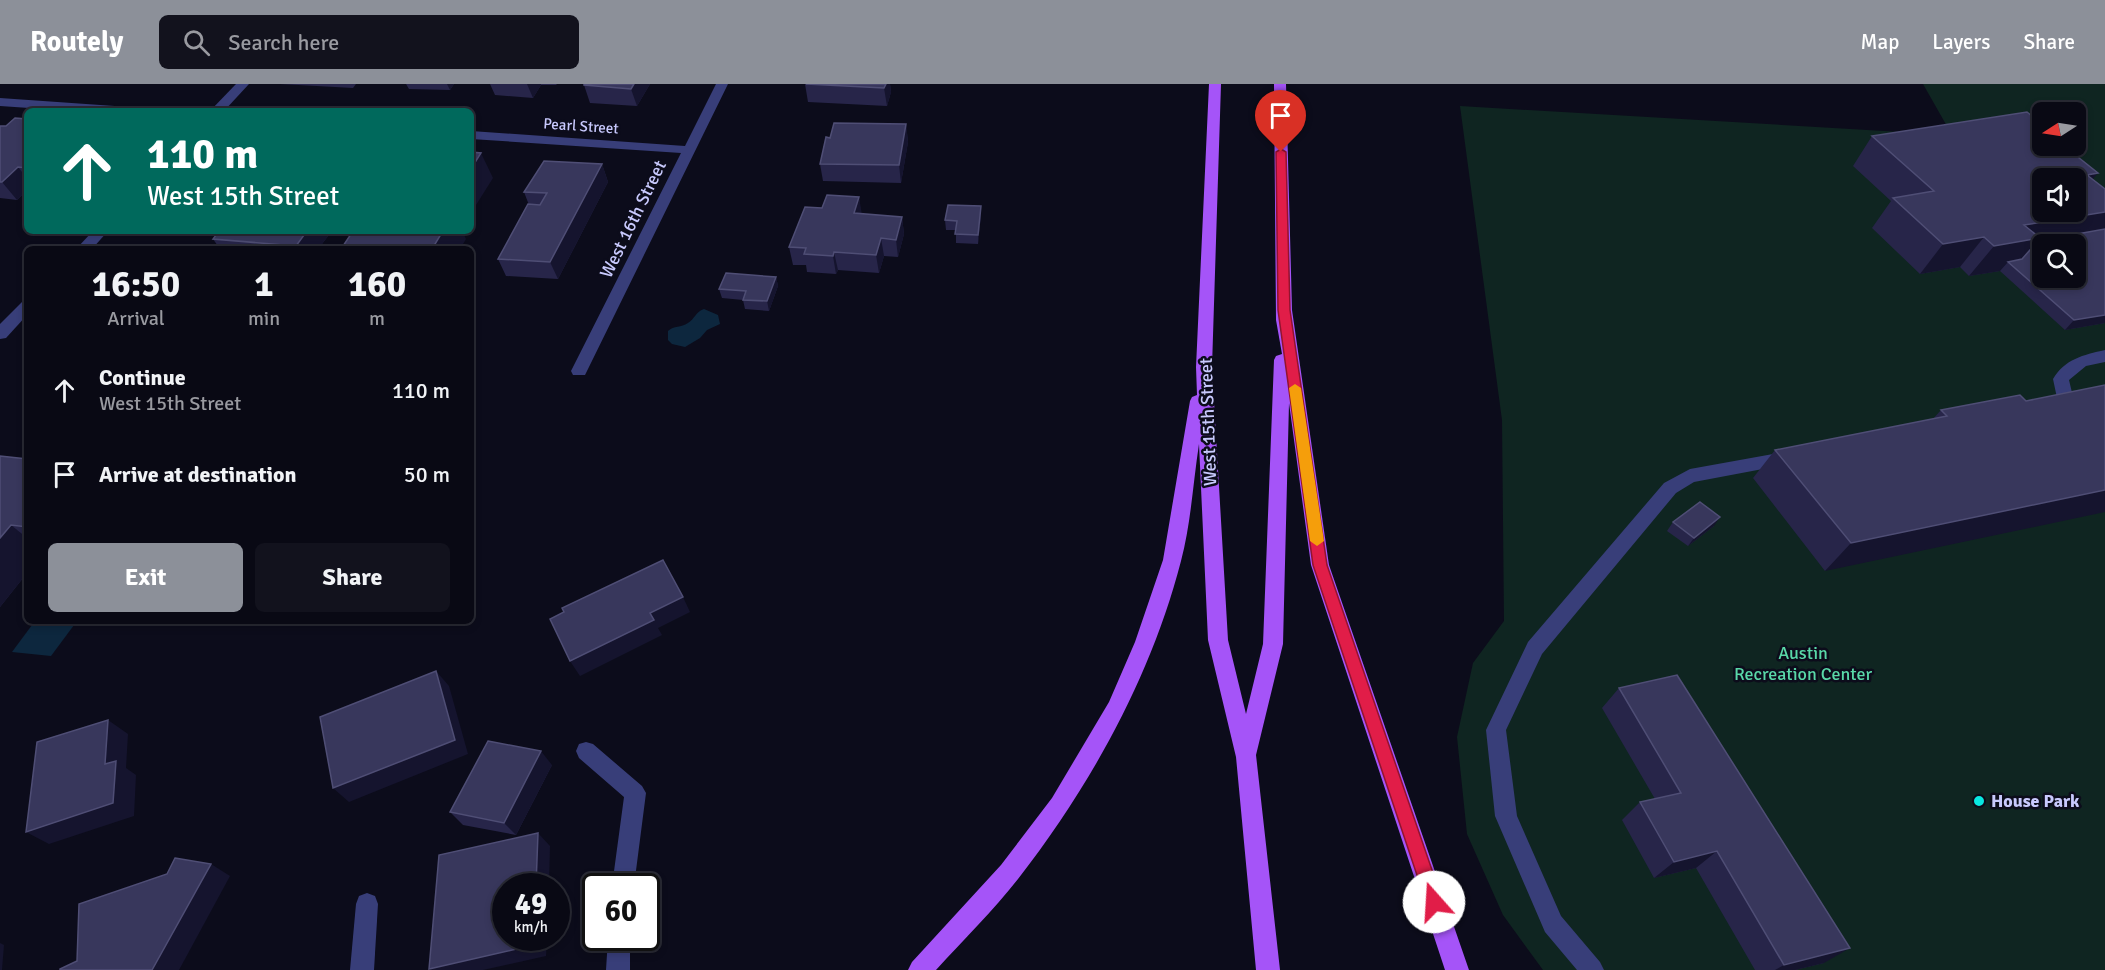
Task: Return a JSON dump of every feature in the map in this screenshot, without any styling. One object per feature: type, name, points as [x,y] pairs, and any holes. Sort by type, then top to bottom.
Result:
[{"type":"main road","name":"West 15th Street","points":[[1215,84],[1204,367],[1218,640],[1246,757],[1268,970]]},
{"type":"main road","name":"West 15th Street","points":[[1246,757],[1273,644],[1284,310],[1280,84]]},
{"type":"main road","points":[[1284,310],[1320,565],[1457,970]]},
{"type":"main road","points":[[920,970],[1009,873],[1060,805],[1117,707],[1145,642],[1172,560],[1204,367]]},
{"type":"street","points":[[220,108],[243,84]]},
{"type":"street","name":"West 16th Street","points":[[579,371],[722,84]]},
{"type":"street","points":[[0,102],[86,108]]},
{"type":"street","name":"Pearl Street","points":[[474,135],[689,150]]},
{"type":"street","points":[[86,246],[98,234]]},
{"type":"street","points":[[0,334],[24,309]]},
{"type":"street","points":[[2038,412],[2066,401],[2061,378],[2067,369],[2079,361],[2105,356]]},
{"type":"street","points":[[1592,970],[1553,924],[1506,816],[1496,730],[1535,648],[1670,488],[1690,476],[1804,455]]},
{"type":"street","points":[[586,751],[635,792],[625,873]]},
{"type":"street","points":[[362,970],[367,904]]},
{"type":"street","points":[[618,970],[619,951]]},
{"type":"green space","name":"Austin Recreation Center","points":[[1923,84],[2105,84],[2105,970],[1543,970],[1503,915],[1467,834],[1457,737],[1473,663],[1504,621],[1502,420],[1460,106],[1952,135]]},
{"type":"water","points":[[704,309],[718,315],[720,324],[707,330],[700,338],[685,347],[672,344],[668,340],[668,331],[688,323]]},
{"type":"water","points":[[33,624],[75,624],[51,656],[12,652]]},
{"type":"building","points":[[584,84],[634,84],[631,89]]},
{"type":"building","points":[[806,84],[886,84],[884,88]]},
{"type":"building","points":[[2027,112],[2032,116],[2032,156],[2077,156],[2098,173],[2087,175],[2105,189],[2105,212],[2086,215],[2086,168],[2032,168],[2032,222],[2043,222],[2024,225],[2035,234],[2032,234],[2032,239],[1994,246],[1984,237],[1943,244],[1893,198],[1934,191],[1872,136]]},
{"type":"building","points":[[15,118],[24,119],[24,168],[18,167],[0,182],[0,126],[6,126]]},
{"type":"building","points":[[834,123],[906,124],[899,165],[820,164],[826,137],[830,138]]},
{"type":"building","points":[[474,152],[481,153],[474,164]]},
{"type":"building","points":[[544,161],[602,164],[550,262],[498,259],[528,204],[540,205],[547,193],[524,192]]},
{"type":"building","points":[[827,195],[859,197],[854,213],[902,217],[896,240],[881,238],[876,255],[834,252],[833,256],[804,254],[806,248],[789,247],[805,207],[822,208]]},
{"type":"building","points":[[948,205],[981,206],[978,235],[955,234],[957,221],[945,220]]},
{"type":"building","points":[[2105,229],[2105,315],[2074,320],[2038,288],[2086,288],[2086,234],[2077,234]]},
{"type":"building","points":[[217,234],[305,234],[296,246],[213,239]]},
{"type":"building","points":[[351,234],[441,234],[434,246],[343,246]]},
{"type":"building","points":[[2032,248],[2032,283],[2008,262],[2022,259]]},
{"type":"building","points":[[726,273],[776,277],[767,301],[743,300],[746,291],[719,289]]},
{"type":"building","points":[[2105,385],[2105,490],[1851,543],[1775,450],[1947,416],[1941,410],[2020,395],[2026,401]]},
{"type":"building","points":[[0,456],[24,459],[24,527],[11,525],[0,538]]},
{"type":"building","points":[[1700,502],[1720,517],[1694,538],[1673,522]]},
{"type":"building","points":[[663,560],[683,597],[650,613],[654,620],[570,661],[550,619],[564,612],[562,608]]},
{"type":"building","points":[[436,671],[455,740],[333,788],[320,717]]},
{"type":"building","points":[[1677,675],[1850,948],[1784,965],[1717,851],[1674,862],[1640,802],[1681,793],[1619,688]]},
{"type":"building","points":[[108,720],[105,764],[116,761],[113,803],[26,832],[37,742]]},
{"type":"building","points":[[488,741],[541,751],[504,823],[450,812]]},
{"type":"building","points":[[538,833],[536,873],[492,873],[492,951],[508,951],[429,969],[439,855]]},
{"type":"building","points":[[175,858],[211,864],[152,970],[60,970],[77,961],[79,904],[167,874]]},
{"type":"slow traffic","points":[[1295,388],[1317,541]]},
{"type":"place","name":"House Park","points":[[1979,801]]},
{"type":"route","points":[[1281,152],[1284,310],[1320,565],[1434,902]]}]
